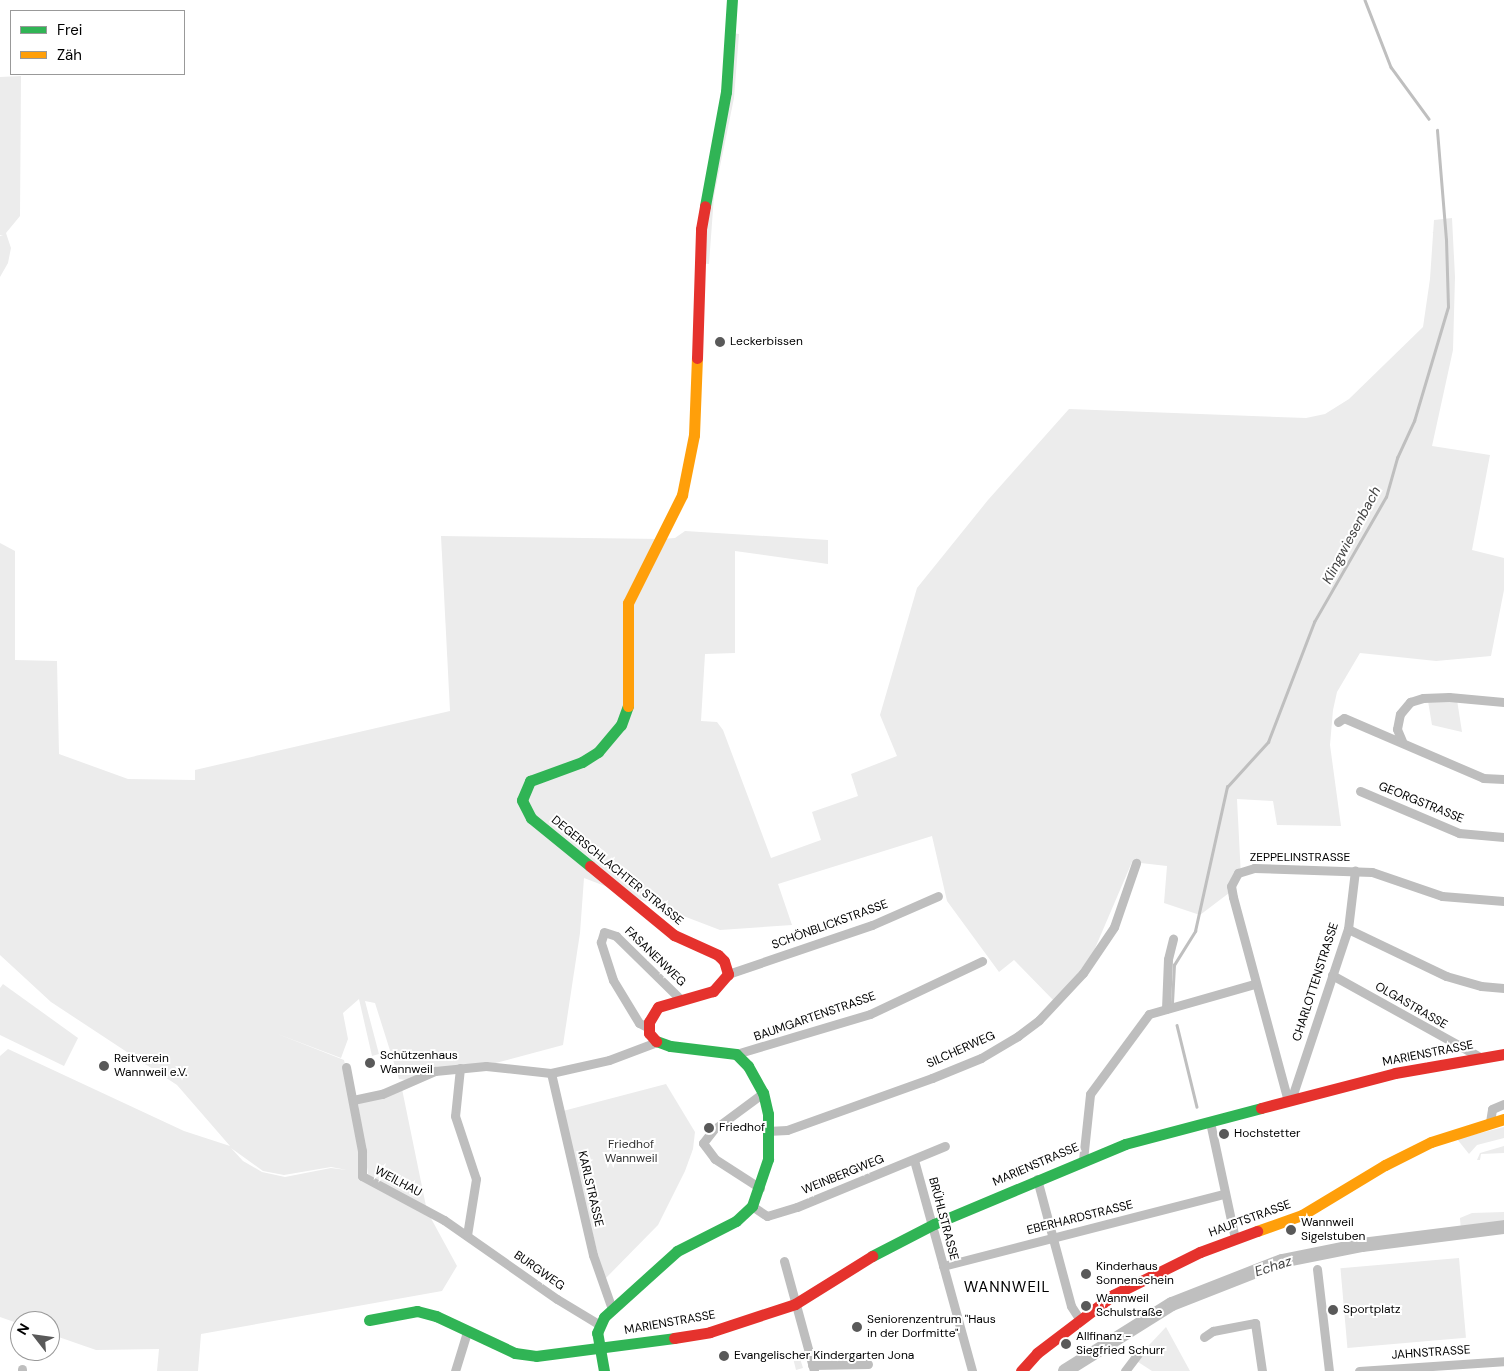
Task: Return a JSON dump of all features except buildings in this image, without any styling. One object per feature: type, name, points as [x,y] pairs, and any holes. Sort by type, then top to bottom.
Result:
[{"type":"street","name":"DEGERSCHLACHTER STRASSE","points":[[728,974],[724,961],[718,955],[674,935],[531,818],[522,800],[530,781],[582,762],[598,752],[621,725],[628,708],[630,690],[628,603],[676,511],[694,435],[700,264],[705,197],[726,92],[732,0]]},
{"type":"street","points":[[1402,741],[1397,729],[1400,714],[1410,702],[1423,698],[1450,697],[1504,702]]},
{"type":"street","points":[[1338,722],[1344,718],[1402,741],[1460,770],[1483,778],[1504,779]]},
{"type":"street","name":"GEORGSTRASSE","points":[[1360,791],[1459,833],[1504,836]]},
{"type":"street","name":"SILCHERWEG","points":[[767,1131],[787,1130],[927,1079],[981,1058],[1018,1036],[1039,1020],[1083,973],[1114,927],[1136,863]]},
{"type":"street","name":"ZEPPELINSTRASSE","points":[[1290,1100],[1254,984],[1233,897],[1231,886],[1238,873],[1254,868],[1355,870],[1372,872],[1442,896],[1504,901]]},
{"type":"street","name":"CHARLOTTENSTRASSE","points":[[1290,1100],[1348,929],[1355,870]]},
{"type":"street","name":"SCHÖNBLICKSTRASSE","points":[[728,974],[872,925],[938,896]]},
{"type":"street","points":[[1348,929],[1446,976],[1481,986],[1504,988]]},
{"type":"street","name":"FASANENWEG","points":[[649,1028],[639,1023],[613,980],[601,942],[604,932],[616,936],[680,999]]},
{"type":"street","points":[[1166,1009],[1168,959],[1173,939]]},
{"type":"street","name":"BAUMGARTENSTRASSE","points":[[736,1054],[870,1014],[982,961]]},
{"type":"street","points":[[657,1042],[649,1028],[651,1015],[658,1007],[680,999],[713,991],[728,974]]},
{"type":"street","name":"OLGASTRASSE","points":[[1332,976],[1478,1056]]},
{"type":"street","points":[[1083,1160],[1090,1094],[1149,1014],[1254,984]]},
{"type":"street","points":[[353,1100],[382,1094],[435,1071],[486,1066],[550,1072],[609,1060],[657,1042],[736,1054],[752,1073],[763,1093],[768,1114],[768,1158],[760,1188],[752,1206],[736,1221],[677,1251],[612,1309],[600,1325],[599,1350],[604,1371]]},
{"type":"street","name":"MARIENSTRASSE","points":[[369,1320],[417,1311],[436,1316],[515,1353],[536,1356],[599,1350],[710,1332],[795,1304],[865,1260],[934,1224],[1037,1179],[1125,1144],[1290,1100],[1478,1056],[1504,1054]]},
{"type":"street","name":"WEILHAU","points":[[346,1067],[362,1151],[362,1176],[467,1235]]},
{"type":"street","points":[[460,1068],[455,1116],[476,1179],[467,1235]]},
{"type":"street","name":"KARLSTRASSE","points":[[550,1072],[593,1255],[612,1309]]},
{"type":"street","points":[[760,1188],[715,1159],[703,1143],[713,1130],[763,1093]]},
{"type":"street","points":[[1490,1122],[1492,1110],[1504,1104]]},
{"type":"street","name":"HAUPTSTRASSE","points":[[1021,1371],[1037,1353],[1113,1294],[1200,1252],[1283,1224],[1310,1211],[1385,1165],[1431,1142],[1504,1119]]},
{"type":"street","points":[[1210,1122],[1235,1239]]},
{"type":"street","name":"WEINBERGWEG","points":[[752,1206],[767,1216],[914,1160],[945,1146]]},
{"type":"street","name":"BRÜHLSTRASSE","points":[[914,1160],[934,1224],[943,1266],[972,1371]]},
{"type":"street","points":[[1037,1179],[1071,1306],[1080,1320]]},
{"type":"street","name":"EBERHARDSTRASSE","points":[[943,1266],[1224,1194]]},
{"type":"street","name":"BURGWEG","points":[[467,1235],[557,1299],[600,1325]]},
{"type":"street","points":[[784,1261],[813,1368],[868,1364]]},
{"type":"street","points":[[1317,1270],[1329,1371]]},
{"type":"street","points":[[1204,1337],[1213,1331],[1255,1323],[1262,1371]]},
{"type":"street","points":[[454,1371],[467,1332]]},
{"type":"street","points":[[1125,1371],[1138,1354]]},
{"type":"street","name":"JAHNSTRASSE","points":[[1359,1371],[1481,1366],[1504,1361]]},
{"type":"green space","points":[[732,33],[739,34],[734,98],[714,196],[709,264],[699,263]]},
{"type":"green space","points":[[21,76],[20,216],[6,233],[11,248],[8,263],[0,277],[0,236],[3,235],[0,235],[0,77]]},
{"type":"green space","points":[[1452,218],[1455,277],[1453,350],[1432,446],[1490,455],[1472,550],[1504,558],[1504,590],[1491,656],[1436,661],[1360,653],[1337,692],[1333,710],[1330,745],[1341,826],[1277,825],[1273,801],[1237,799],[1241,877],[1229,893],[1200,915],[1164,903],[1167,866],[1132,862],[1093,953],[1056,1003],[1014,960],[999,972],[947,901],[932,836],[778,884],[792,925],[720,930],[584,878],[580,933],[563,1045],[488,1065],[406,1080],[399,1079],[375,1003],[365,1001],[379,1054],[372,1056],[359,999],[343,1013],[348,1039],[341,1058],[275,1033],[344,1060],[353,1100],[361,1176],[372,1178],[368,1174],[358,1103],[402,1089],[427,1211],[457,1266],[442,1291],[201,1334],[198,1371],[157,1371],[159,1349],[96,1350],[60,1337],[60,1311],[10,1311],[10,1320],[0,1317],[0,1056],[8,1049],[184,1131],[230,1146],[177,1085],[51,1002],[0,955],[0,543],[15,551],[15,660],[57,661],[59,754],[128,779],[195,780],[195,770],[450,711],[441,536],[662,539],[675,538],[685,531],[828,540],[828,564],[735,551],[735,653],[705,654],[701,721],[717,722],[723,730],[771,858],[821,840],[812,812],[858,796],[851,774],[897,756],[880,715],[917,588],[988,500],[1069,409],[1306,418],[1325,414],[1349,399],[1423,327],[1430,279],[1434,220]],"holes":[[[231,1148],[263,1171],[284,1175],[331,1167],[347,1170],[331,1168],[285,1177],[262,1172],[243,1161]]]},
{"type":"green space","points":[[1457,700],[1462,732],[1432,725],[1428,701]]},
{"type":"green space","points":[[3,984],[78,1038],[64,1066],[0,1035],[0,988]]},
{"type":"green space","name":"Friedhof Wannweil","points":[[666,1084],[695,1132],[693,1149],[685,1171],[658,1225],[604,1280],[563,1111]]},
{"type":"green space","points":[[1504,1127],[1504,1138],[1477,1145],[1469,1154],[1457,1139]]},
{"type":"green space","points":[[1504,1146],[1504,1153],[1481,1154],[1480,1160],[1477,1160],[1480,1153]]},
{"type":"green space","points":[[1504,1212],[1504,1227],[1461,1232],[1460,1218],[1472,1213]]},
{"type":"green space","points":[[1459,1258],[1466,1338],[1347,1348],[1340,1268]]},
{"type":"green space","points":[[1166,1327],[1190,1371],[1152,1371],[1135,1360]]},
{"type":"green space","points":[[798,1352],[803,1368],[796,1370],[792,1354]]},
{"type":"waterway","points":[[1365,0],[1391,67],[1429,119]]},
{"type":"waterway","name":"Klingwiesenbach","points":[[1172,1003],[1174,965],[1195,931],[1227,787],[1268,742],[1314,622],[1386,497],[1397,458],[1414,421],[1448,307],[1446,240],[1437,130]]},
{"type":"waterway","points":[[1177,1025],[1197,1107]]},
{"type":"waterway","name":"Echaz","points":[[1065,1371],[1172,1304],[1282,1261],[1362,1245],[1504,1227]]},
{"type":"traffic: fast","points":[[705,206],[726,92],[732,0]]},
{"type":"traffic: fast","points":[[590,866],[531,818],[522,800],[530,781],[582,762],[598,752],[621,725],[628,706]]},
{"type":"traffic: fast","points":[[604,1371],[597,1333],[604,1317],[677,1251],[736,1221],[752,1206],[768,1159],[768,1114],[763,1093],[748,1066],[736,1054],[670,1046],[656,1041]]},
{"type":"traffic: fast","points":[[872,1256],[934,1224],[1125,1144],[1261,1108]]},
{"type":"traffic: fast","points":[[369,1320],[417,1311],[436,1316],[515,1353],[536,1356],[674,1338]]},
{"type":"traffic: slow","points":[[628,706],[628,603],[682,495],[694,435],[697,358]]},
{"type":"traffic: slow","points":[[1257,1231],[1302,1215],[1385,1165],[1431,1142],[1504,1119]]},
{"type":"traffic: jam","points":[[697,358],[701,229],[705,206]]},
{"type":"traffic: jam","points":[[590,866],[674,935],[718,955],[724,961],[728,974],[713,991],[658,1007],[649,1022],[649,1033],[656,1041]]},
{"type":"traffic: jam","points":[[1261,1108],[1395,1073],[1504,1054]]},
{"type":"traffic: jam","points":[[1021,1371],[1037,1353],[1113,1295],[1200,1252],[1257,1231]]},
{"type":"traffic: jam","points":[[674,1338],[710,1332],[795,1304],[872,1256]]},
{"type":"place","name":"Leckerbissen","points":[[720,342]]},
{"type":"place","name":"Schützenhaus Wannweil","points":[[370,1063]]},
{"type":"place","name":"Reitverein Wannweil e.V.","points":[[104,1066]]},
{"type":"place","name":"Friedhof","points":[[709,1128]]},
{"type":"place","name":"Hochstetter","points":[[1224,1134]]},
{"type":"place","name":"Wannweil Sigelstuben","points":[[1291,1230]]},
{"type":"place","name":"Kinderhaus Sonnenschein","points":[[1086,1274]]},
{"type":"place","name":"Wannweil Schulstraße","points":[[1086,1306]]},
{"type":"place","name":"Sportplatz","points":[[1333,1310]]},
{"type":"place","name":"Seniorenzentrum \"Haus in der Dorfmitte\"","points":[[857,1327]]},
{"type":"place","name":"Allfinanz - Siegfried Schurr","points":[[1066,1344]]},
{"type":"place","name":"Evangelischer Kindergarten Jona","points":[[724,1356]]},
{"type":"district","name":"WANNWEIL","points":[[1007,1288]]}]
